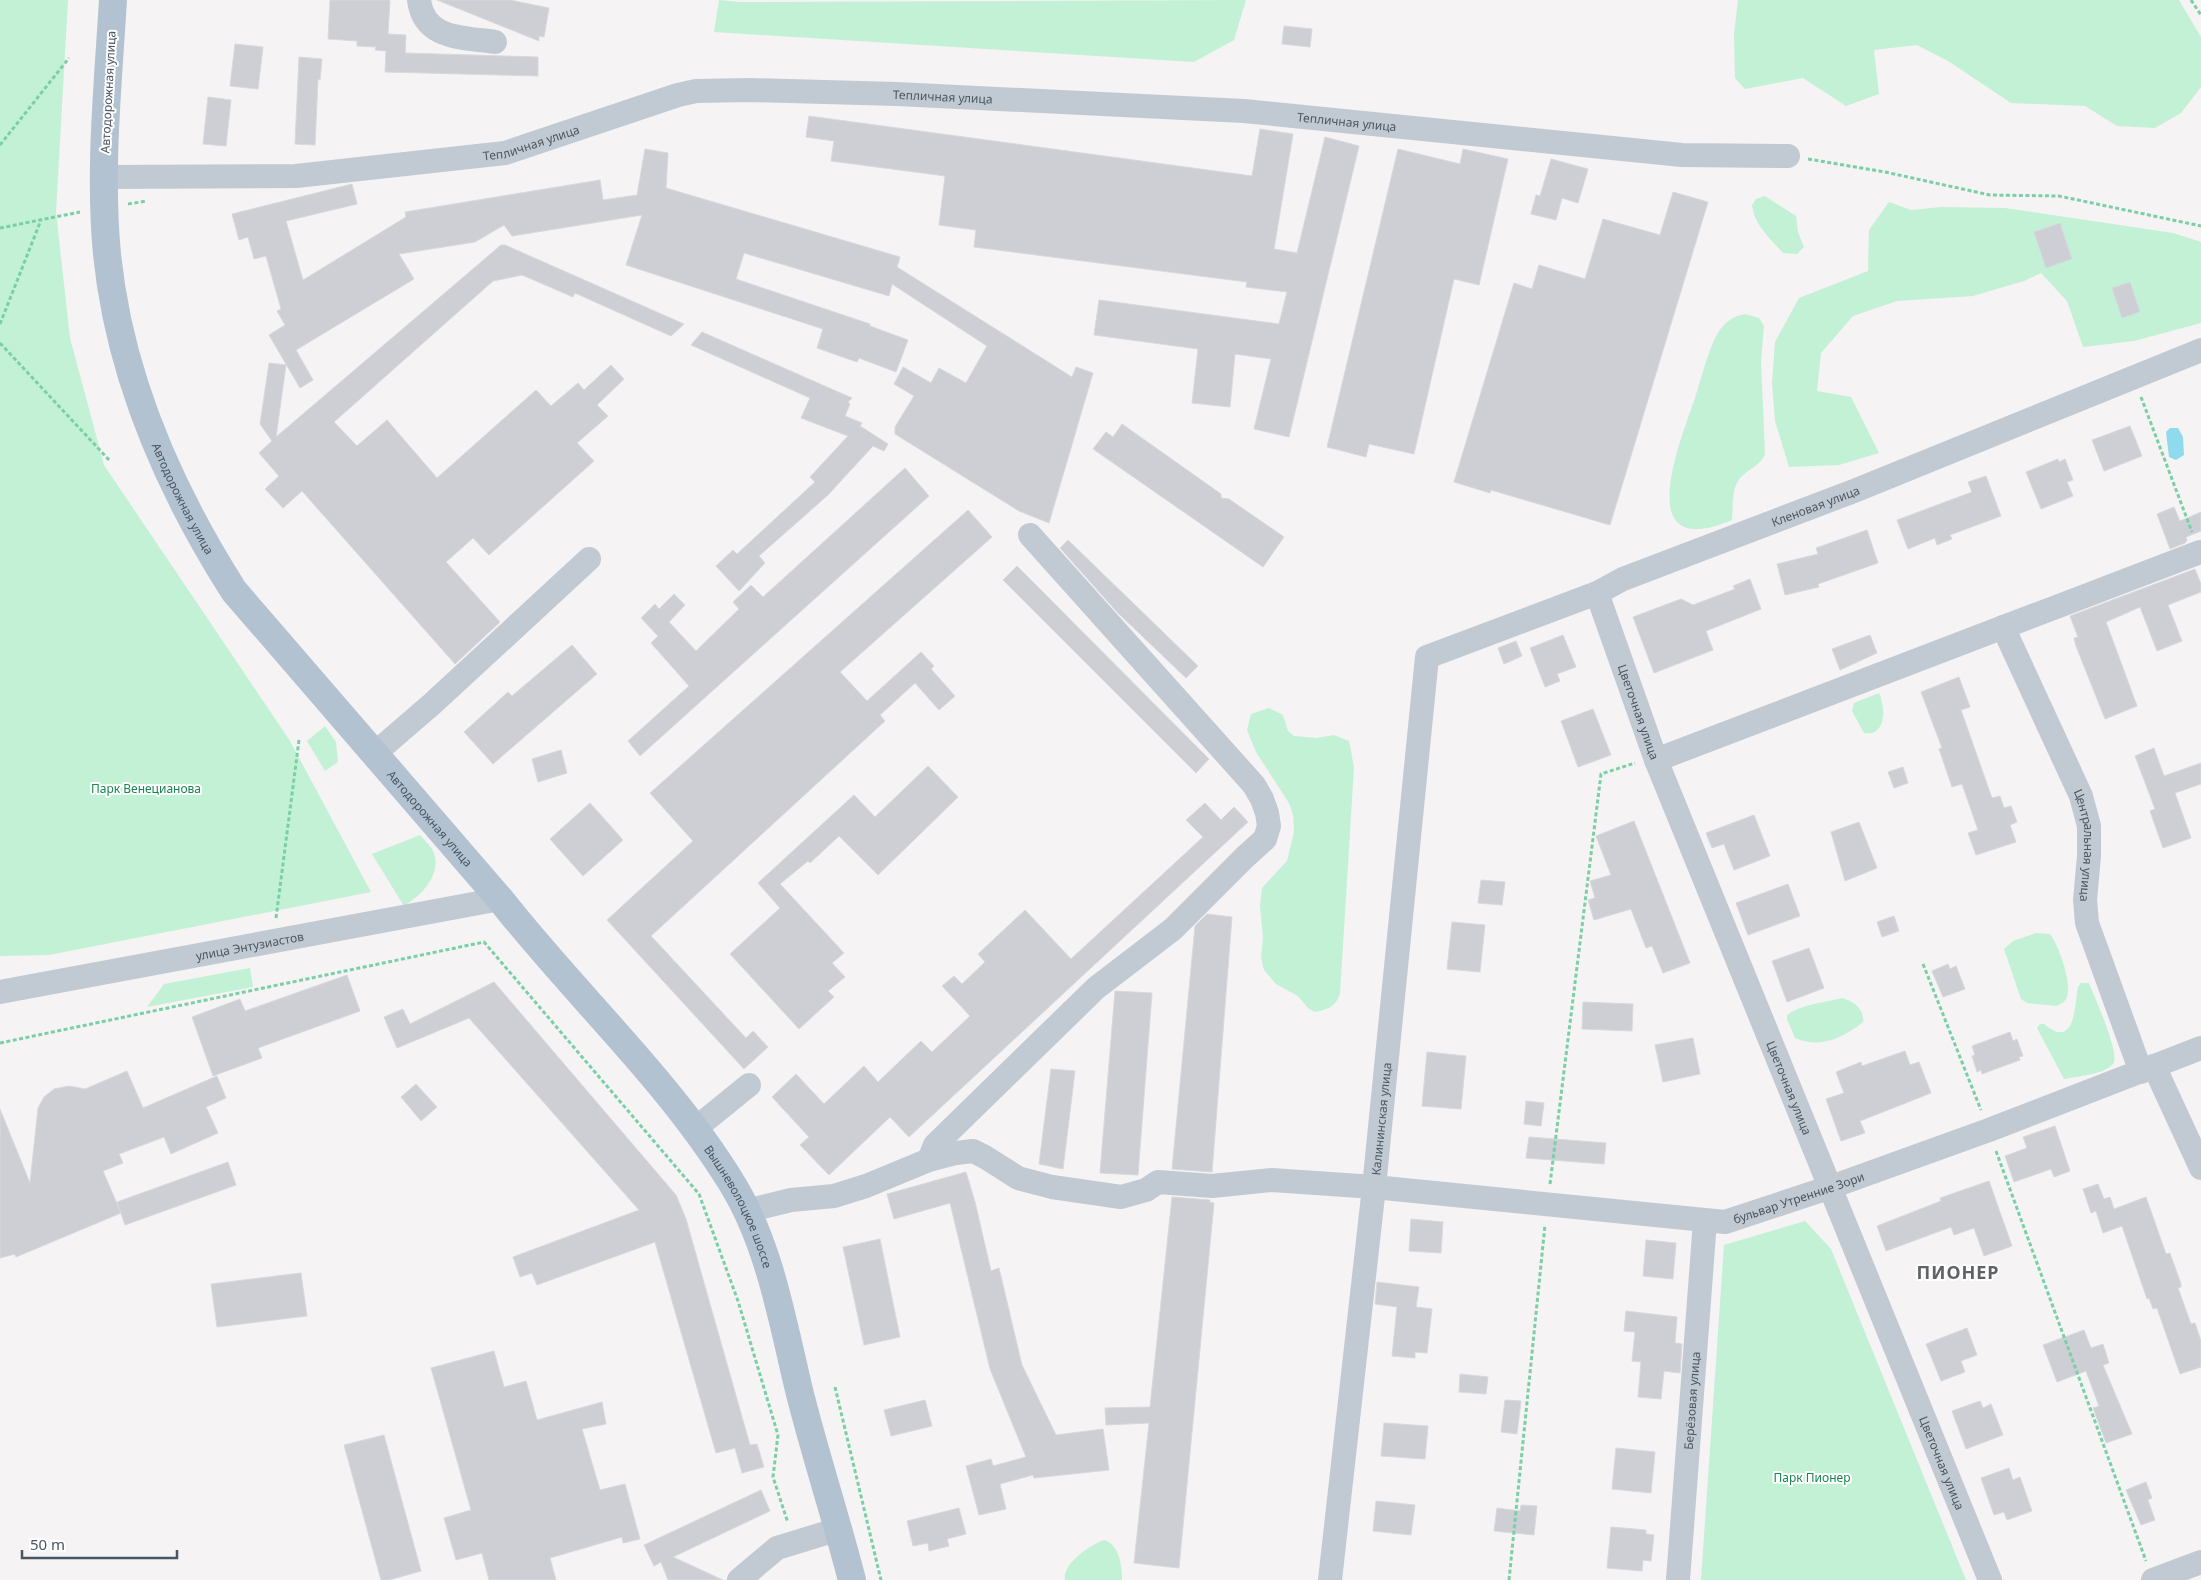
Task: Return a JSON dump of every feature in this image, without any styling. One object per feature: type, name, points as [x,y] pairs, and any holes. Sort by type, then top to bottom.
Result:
[{"type":"main road","name":"Автодорожная улица","points":[[113,0],[105,123],[107,253],[114,302],[137,388],[168,473],[206,546],[234,591],[500,899]]},
{"type":"main road","name":"Вышневолоцкое шоссе","points":[[500,899],[541,951],[663,1086],[696,1128],[734,1187],[746,1211],[775,1292],[801,1397],[852,1580]]},
{"type":"street","points":[[419,0],[426,22],[439,32],[495,42]]},
{"type":"street","name":"Тепличная улица","points":[[105,177],[296,176],[505,153],[678,95],[696,92],[750,90],[907,95],[1244,111],[1682,155],[1788,156]]},
{"type":"street","name":"Кленовая улица","points":[[1427,656],[1597,593],[1623,579],[1854,491],[2201,350]]},
{"type":"street","points":[[929,1160],[935,1145],[1037,1044],[1096,988],[1173,929],[1265,839],[1269,826],[1262,799],[1254,785],[1030,535]]},
{"type":"street","points":[[1655,758],[1830,696],[2003,627],[2200,552]]},
{"type":"street","points":[[374,754],[432,704],[589,559]]},
{"type":"street","name":"Цветочная улица","points":[[1597,593],[1655,758],[1990,1580]]},
{"type":"street","name":"Центральная улица","points":[[2003,627],[2081,796],[2090,826],[2085,900],[2087,923],[2148,1069],[2201,1168]]},
{"type":"street","name":"Калининская улица","points":[[1330,1580],[1374,1187],[1427,656]]},
{"type":"street","name":"улица Энтузиастов","points":[[0,992],[500,899]]},
{"type":"street","name":"бульвар Утренние Зори","points":[[746,1211],[791,1200],[834,1196],[866,1186],[929,1160],[973,1151],[985,1156],[1018,1178],[1052,1187],[1121,1196],[1146,1190],[1158,1182],[1212,1186],[1272,1180],[1374,1187],[1724,1222],[1831,1187],[1989,1130],[2201,1048]]},
{"type":"street","points":[[696,1128],[749,1085]]},
{"type":"street","name":"Берёзовая улица","points":[[1678,1580],[1705,1221]]},
{"type":"street","points":[[739,1580],[777,1548],[839,1529]]},
{"type":"street","points":[[2153,1580],[2201,1562]]},
{"type":"path","points":[[2191,0],[2201,15]]},
{"type":"path","points":[[0,144],[69,58]]},
{"type":"path","points":[[1788,156],[1885,172],[1990,195],[2060,196],[2201,226]]},
{"type":"path","points":[[0,324],[41,219]]},
{"type":"path","points":[[0,343],[110,461]]},
{"type":"path","points":[[2133,378],[2200,552]]},
{"type":"path","points":[[276,919],[298,740]]},
{"type":"path","points":[[1509,1580],[1547,1205],[1601,774],[1655,758]]},
{"type":"path","points":[[0,1043],[484,942],[699,1194],[738,1301],[778,1435],[773,1477],[795,1543]]},
{"type":"path","points":[[1922,964],[1989,1130],[2153,1580]]},
{"type":"path","points":[[835,1387],[881,1580]]},
{"type":"green space","name":"Парк Венецианова","points":[[0,0],[68,0],[56,212],[70,338],[104,465],[290,741],[371,892],[49,955],[0,956]]},
{"type":"green space","points":[[719,0],[739,2],[1246,0],[1234,40],[1194,62],[714,32]]},
{"type":"green space","points":[[1738,0],[2179,0],[2201,37],[2201,87],[2181,113],[2155,128],[2117,126],[2085,106],[2011,103],[1948,61],[1917,45],[1874,50],[1879,94],[1846,106],[1803,78],[1745,89],[1735,78],[1734,34]]},
{"type":"green space","points":[[1765,196],[1796,216],[1798,232],[1804,247],[1797,254],[1783,253],[1759,225],[1752,205],[1756,199]]},
{"type":"green space","points":[[1889,202],[1911,210],[1941,207],[2005,208],[2173,233],[2201,242],[2201,323],[2134,341],[2083,347],[2067,301],[2041,273],[2024,281],[1973,296],[1897,301],[1853,316],[1821,353],[1817,391],[1851,397],[1879,453],[1839,465],[1789,467],[1775,421],[1772,384],[1775,342],[1799,298],[1868,271],[1869,230]]},
{"type":"green space","points":[[1745,314],[1759,318],[1764,326],[1761,361],[1765,454],[1759,462],[1742,476],[1736,485],[1733,498],[1732,520],[1701,529],[1681,525],[1672,512],[1670,492],[1673,467],[1680,442],[1715,339],[1726,323],[1737,316]]},
{"type":"green space","points":[[1879,693],[1883,706],[1880,726],[1877,731],[1864,733],[1852,711],[1854,703]]},
{"type":"green space","points":[[1269,708],[1283,715],[1288,731],[1294,736],[1316,738],[1334,735],[1349,741],[1354,767],[1340,994],[1331,1007],[1315,1012],[1308,1008],[1298,996],[1276,984],[1264,970],[1261,958],[1263,938],[1260,906],[1262,888],[1287,861],[1294,832],[1293,815],[1289,803],[1256,752],[1247,730],[1251,714]]},
{"type":"green space","points":[[325,726],[336,742],[338,762],[325,771],[307,741]]},
{"type":"green space","points":[[420,835],[433,851],[435,867],[433,875],[424,890],[404,906],[372,854]]},
{"type":"green space","points":[[2036,933],[2050,934],[2067,975],[2068,993],[2064,1002],[2057,1006],[2027,1003],[2021,999],[2004,949],[2013,941]]},
{"type":"green space","points":[[250,968],[253,987],[147,1007],[164,984]]},
{"type":"green space","points":[[2081,983],[2089,983],[2101,1012],[2113,1049],[2113,1064],[2103,1071],[2064,1079],[2037,1028],[2040,1024],[2044,1024],[2054,1031],[2062,1032],[2067,1030],[2074,1015],[2078,987]]},
{"type":"green space","points":[[1842,998],[1850,1001],[1860,1009],[1863,1022],[1847,1033],[1831,1040],[1813,1042],[1795,1038],[1787,1015],[1806,1006]]},
{"type":"green space","name":"Парк Пионер","points":[[1805,1221],[1831,1249],[1966,1580],[1701,1580],[1724,1245]]},
{"type":"green space","points":[[1104,1540],[1114,1546],[1117,1551],[1121,1563],[1122,1580],[1065,1580],[1065,1574],[1072,1562],[1092,1546]]},
{"type":"water","points":[[2170,428],[2178,428],[2183,437],[2184,455],[2176,460],[2169,457],[2166,432]]},
{"type":"building","points":[[330,0],[390,0],[388,34],[406,35],[405,53],[538,57],[538,76],[385,72],[386,51],[375,50],[376,47],[357,46],[357,41],[328,39]]},
{"type":"building","points":[[437,0],[510,0],[549,8],[544,37],[539,36],[539,41]]},
{"type":"building","points":[[1284,26],[1312,29],[1310,47],[1282,44]]},
{"type":"building","points":[[235,44],[263,47],[258,89],[230,86]]},
{"type":"building","points":[[299,57],[322,59],[320,80],[318,79],[315,145],[295,144]]},
{"type":"building","points":[[208,97],[231,100],[226,146],[203,144]]},
{"type":"building","points":[[809,116],[1252,176],[1260,129],[1293,134],[1274,249],[1297,253],[1325,137],[1359,146],[1289,437],[1254,429],[1271,359],[1235,354],[1230,407],[1192,403],[1198,349],[1094,335],[1099,300],[1279,324],[1287,292],[1246,287],[1247,282],[974,247],[976,230],[939,225],[945,176],[831,161],[834,141],[806,137]]},
{"type":"building","points":[[645,149],[668,153],[666,188],[900,257],[897,267],[1072,377],[1076,367],[1093,373],[1049,523],[1019,511],[895,434],[895,427],[914,396],[894,384],[903,367],[931,383],[939,368],[966,383],[987,346],[892,284],[889,296],[744,253],[736,279],[870,324],[870,326],[908,340],[896,372],[859,358],[857,362],[817,348],[823,329],[626,265],[642,215],[512,236],[504,225],[475,242],[399,254],[414,279],[296,350],[313,380],[300,388],[269,335],[285,325],[277,311],[281,309],[266,256],[254,259],[248,237],[239,240],[232,214],[352,184],[357,204],[286,221],[303,280],[406,217],[405,212],[600,180],[603,200],[637,195]]},
{"type":"building","points":[[1398,149],[1460,164],[1463,149],[1508,159],[1479,285],[1454,279],[1414,454],[1369,444],[1366,457],[1327,447]]},
{"type":"building","points":[[1551,159],[1588,169],[1578,203],[1562,198],[1556,220],[1531,214],[1536,195],[1540,196]]},
{"type":"building","points":[[1673,192],[1708,202],[1610,525],[1491,490],[1490,493],[1454,482],[1514,283],[1532,289],[1539,265],[1585,279],[1603,219],[1660,235]]},
{"type":"building","points":[[2060,223],[2072,259],[2046,268],[2034,232]]},
{"type":"building","points":[[501,245],[505,245],[684,324],[671,336],[575,293],[573,297],[522,275],[493,281],[334,422],[357,446],[387,420],[437,478],[536,390],[551,406],[578,383],[584,390],[611,365],[624,379],[597,405],[608,416],[577,443],[594,461],[489,555],[473,538],[446,562],[500,622],[455,664],[302,491],[283,508],[265,489],[279,476],[259,453],[272,441],[260,424],[269,363],[286,365],[276,437]]},
{"type":"building","points":[[2130,282],[2140,312],[2122,318],[2112,288]]},
{"type":"building","points":[[702,332],[852,398],[848,402],[850,404],[845,416],[862,423],[860,426],[888,444],[884,451],[873,446],[828,495],[759,556],[765,563],[739,591],[716,566],[733,550],[737,554],[815,482],[810,477],[848,436],[801,418],[810,398],[691,345]]},
{"type":"building","points":[[1122,424],[1221,494],[1221,498],[1229,499],[1284,537],[1263,567],[1093,449],[1106,432],[1113,437]]},
{"type":"building","points":[[2130,426],[2142,456],[2104,471],[2092,440]]},
{"type":"building","points":[[2058,459],[2059,462],[2065,459],[2073,480],[2067,482],[2073,496],[2041,509],[2026,472]]},
{"type":"building","points":[[905,468],[929,496],[640,756],[628,741],[689,686],[651,643],[658,636],[641,618],[655,604],[659,609],[674,594],[685,605],[669,622],[696,651],[739,609],[733,602],[751,585],[763,597]]},
{"type":"building","points":[[1986,476],[2001,516],[1950,535],[1952,539],[1937,545],[1935,538],[1908,549],[1897,520],[1972,492],[1968,482]]},
{"type":"building","points":[[2174,507],[2180,521],[2201,512],[2201,531],[2186,537],[2185,543],[2170,549],[2157,514]]},
{"type":"building","points":[[968,510],[992,537],[840,672],[867,701],[921,652],[934,666],[931,669],[955,696],[939,710],[915,683],[880,715],[885,721],[651,936],[746,1038],[753,1031],[768,1047],[744,1069],[607,920],[693,841],[650,793]]},
{"type":"building","points":[[1867,530],[1878,563],[1818,584],[1819,587],[1785,595],[1777,564],[1818,554],[1816,548]]},
{"type":"building","points":[[1068,540],[1198,666],[1186,678],[1117,612],[1060,548]]},
{"type":"building","points":[[1017,566],[1209,759],[1196,773],[1003,580]]},
{"type":"building","points":[[2195,569],[2201,584],[2201,592],[2168,605],[2182,641],[2157,651],[2140,607],[2106,622],[2137,706],[2105,719],[2076,646],[2074,638],[2078,637],[2070,616]]},
{"type":"building","points":[[1750,579],[1761,609],[1706,631],[1713,650],[1654,673],[1633,617],[1681,599],[1693,605],[1735,589],[1733,586]]},
{"type":"building","points":[[1563,635],[1576,667],[1557,674],[1560,681],[1545,687],[1530,648]]},
{"type":"building","points":[[1870,635],[1877,653],[1840,670],[1832,649]]},
{"type":"building","points":[[1516,641],[1522,656],[1504,664],[1498,648]]},
{"type":"building","points":[[572,645],[597,674],[493,764],[464,732],[508,692],[512,696]]},
{"type":"building","points":[[1959,677],[1970,707],[1961,710],[1992,798],[2000,796],[2004,808],[2011,806],[2017,822],[2010,825],[2016,842],[1976,855],[1968,833],[1978,830],[1962,784],[1952,787],[1939,749],[1942,748],[1921,692]]},
{"type":"building","points":[[1593,709],[1611,755],[1578,767],[1561,721]]},
{"type":"building","points":[[2154,748],[2164,776],[2201,763],[2201,784],[2175,793],[2191,838],[2163,848],[2150,811],[2155,809],[2135,756]]},
{"type":"building","points":[[561,750],[567,773],[538,782],[532,759]]},
{"type":"building","points":[[928,766],[958,797],[878,875],[839,836],[810,863],[808,861],[780,884],[844,953],[832,963],[845,977],[828,991],[834,997],[799,1029],[730,954],[780,908],[758,883],[854,795],[875,817]]},
{"type":"building","points":[[1903,767],[1908,783],[1894,788],[1888,772]]},
{"type":"building","points":[[590,803],[623,840],[583,876],[550,839]]},
{"type":"building","points":[[1205,803],[1221,820],[1234,807],[1248,822],[909,1137],[890,1117],[829,1175],[800,1145],[809,1137],[772,1097],[796,1074],[824,1104],[864,1066],[878,1082],[921,1041],[932,1052],[970,1016],[942,986],[954,976],[962,984],[985,962],[978,954],[1025,910],[1071,959],[1203,837],[1186,820]]},
{"type":"building","points":[[1754,815],[1770,856],[1734,870],[1724,844],[1712,848],[1706,833]]},
{"type":"building","points":[[1634,821],[1690,963],[1663,973],[1652,946],[1646,948],[1631,909],[1594,920],[1588,900],[1595,898],[1590,881],[1611,875],[1596,836]]},
{"type":"building","points":[[1859,822],[1877,868],[1845,881],[1831,832]]},
{"type":"building","points":[[1481,880],[1505,882],[1502,905],[1478,903]]},
{"type":"building","points":[[1788,884],[1800,916],[1748,935],[1736,903]]},
{"type":"building","points":[[1207,914],[1232,917],[1212,1172],[1172,1169],[1195,926]]},
{"type":"building","points":[[1894,916],[1899,931],[1882,937],[1877,922]]},
{"type":"building","points":[[1452,922],[1485,925],[1480,972],[1447,969]]},
{"type":"building","points":[[1809,948],[1824,988],[1787,1002],[1772,961]]},
{"type":"building","points":[[1948,964],[1950,969],[1956,966],[1965,989],[1943,997],[1932,971]]},
{"type":"building","points":[[347,975],[360,1011],[258,1048],[262,1058],[213,1076],[192,1017],[240,999],[245,1011]]},
{"type":"building","points":[[494,982],[676,1195],[686,1219],[750,1445],[757,1444],[764,1467],[742,1473],[735,1448],[716,1453],[655,1242],[537,1285],[532,1273],[520,1277],[513,1257],[639,1210],[469,1018],[397,1048],[384,1017],[403,1009],[410,1024]]},
{"type":"building","points":[[1115,991],[1152,993],[1138,1175],[1100,1173]]},
{"type":"building","points":[[1583,1002],[1633,1004],[1632,1031],[1582,1029]]},
{"type":"building","points":[[2010,1032],[2013,1041],[2017,1039],[2023,1056],[2019,1057],[2020,1060],[1982,1074],[1981,1070],[1977,1072],[1972,1056],[1975,1055],[1972,1046]]},
{"type":"building","points":[[1693,1038],[1700,1074],[1663,1082],[1655,1045]]},
{"type":"building","points":[[1905,1051],[1910,1065],[1919,1062],[1931,1093],[1860,1121],[1865,1133],[1841,1141],[1826,1099],[1844,1093],[1836,1072],[1861,1062],[1862,1066]]},
{"type":"building","points":[[1427,1052],[1466,1056],[1461,1109],[1422,1106]]},
{"type":"building","points":[[1051,1069],[1075,1071],[1063,1169],[1039,1164]]},
{"type":"building","points":[[127,1071],[143,1108],[217,1076],[226,1098],[206,1107],[218,1133],[171,1154],[164,1137],[119,1154],[123,1163],[103,1171],[121,1213],[16,1257],[15,1254],[0,1258],[0,1109],[30,1183],[38,1108],[44,1097],[54,1089],[69,1086],[85,1089]]},
{"type":"building","points":[[416,1084],[437,1107],[421,1121],[401,1097]]},
{"type":"building","points":[[1526,1101],[1544,1103],[1541,1126],[1524,1124]]},
{"type":"building","points":[[2055,1126],[2070,1171],[2054,1177],[2051,1169],[2014,1182],[2005,1156],[2027,1148],[2023,1137]]},
{"type":"building","points":[[1529,1137],[1606,1143],[1604,1164],[1526,1158]]},
{"type":"building","points":[[228,1162],[236,1185],[125,1225],[117,1202]]},
{"type":"building","points":[[966,1172],[991,1271],[999,1268],[1022,1365],[1056,1435],[1103,1429],[1109,1470],[1034,1478],[1033,1475],[1000,1484],[1006,1509],[979,1515],[966,1466],[991,1459],[993,1466],[1026,1457],[990,1369],[950,1203],[894,1219],[887,1194]]},
{"type":"building","points":[[1989,1181],[2012,1246],[1984,1256],[1974,1228],[1954,1235],[1951,1227],[1886,1251],[1877,1226],[1941,1201],[1940,1198]]},
{"type":"building","points":[[2098,1184],[2104,1199],[2110,1197],[2114,1209],[2146,1197],[2166,1254],[2170,1253],[2181,1284],[2181,1287],[2178,1288],[2191,1324],[2195,1323],[2201,1341],[2201,1367],[2180,1374],[2157,1308],[2153,1309],[2149,1298],[2147,1299],[2122,1226],[2103,1233],[2096,1211],[2091,1213],[2083,1189]]},
{"type":"building","points":[[1172,1197],[1210,1200],[1210,1202],[1214,1203],[1179,1568],[1134,1563],[1149,1423],[1106,1425],[1105,1408],[1150,1407]]},
{"type":"building","points":[[1411,1219],[1443,1222],[1441,1253],[1409,1251]]},
{"type":"building","points":[[880,1239],[900,1337],[864,1345],[843,1247]]},
{"type":"building","points":[[1646,1240],[1676,1243],[1673,1279],[1643,1276]]},
{"type":"building","points":[[301,1273],[307,1316],[217,1327],[211,1284]]},
{"type":"building","points":[[1377,1282],[1419,1287],[1416,1307],[1432,1309],[1427,1353],[1415,1352],[1415,1358],[1392,1356],[1397,1307],[1375,1304]]},
{"type":"building","points":[[1626,1311],[1677,1317],[1675,1343],[1682,1344],[1680,1373],[1664,1371],[1661,1399],[1638,1397],[1641,1362],[1632,1361],[1635,1332],[1624,1331]]},
{"type":"building","points":[[1967,1328],[1977,1355],[1961,1361],[1965,1372],[1941,1381],[1926,1344]]},
{"type":"building","points":[[2084,1330],[2091,1348],[2103,1344],[2109,1363],[2103,1365],[2132,1434],[2106,1443],[2093,1408],[2099,1406],[2086,1371],[2057,1382],[2043,1345]]},
{"type":"building","points":[[494,1351],[504,1387],[526,1381],[537,1420],[602,1402],[606,1424],[582,1429],[600,1490],[625,1484],[640,1539],[623,1543],[622,1537],[550,1558],[556,1580],[489,1580],[482,1553],[456,1560],[444,1518],[471,1510],[431,1368]]},
{"type":"building","points":[[1460,1374],[1488,1377],[1486,1394],[1459,1392]]},
{"type":"building","points":[[925,1400],[932,1426],[891,1436],[884,1410]]},
{"type":"building","points":[[1505,1400],[1521,1401],[1517,1434],[1501,1432]]},
{"type":"building","points":[[1980,1401],[1983,1408],[1991,1404],[2003,1435],[1966,1449],[1952,1411]]},
{"type":"building","points":[[1384,1423],[1428,1426],[1425,1459],[1381,1456]]},
{"type":"building","points":[[384,1435],[421,1571],[389,1580],[381,1580],[344,1445]]},
{"type":"building","points":[[1616,1448],[1655,1452],[1651,1493],[1612,1489]]},
{"type":"building","points":[[2009,1468],[2013,1480],[2020,1477],[2032,1511],[2007,1520],[2004,1512],[1994,1515],[1981,1478]]},
{"type":"building","points":[[2146,1482],[2152,1498],[2148,1500],[2155,1520],[2141,1525],[2126,1490]]},
{"type":"building","points":[[761,1490],[770,1511],[673,1557],[723,1580],[668,1580],[661,1562],[654,1566],[644,1545]]},
{"type":"building","points":[[1376,1501],[1415,1505],[1411,1535],[1373,1531]]},
{"type":"building","points":[[1521,1505],[1537,1506],[1534,1535],[1494,1531],[1497,1508],[1520,1511]]},
{"type":"building","points":[[959,1508],[966,1534],[947,1539],[949,1546],[929,1551],[928,1543],[913,1546],[907,1521]]},
{"type":"building","points":[[1611,1527],[1646,1530],[1646,1534],[1654,1535],[1651,1561],[1643,1560],[1642,1571],[1607,1568]]},
{"type":"district","name":"ПИОНЕР","points":[[1958,1272]]}]
